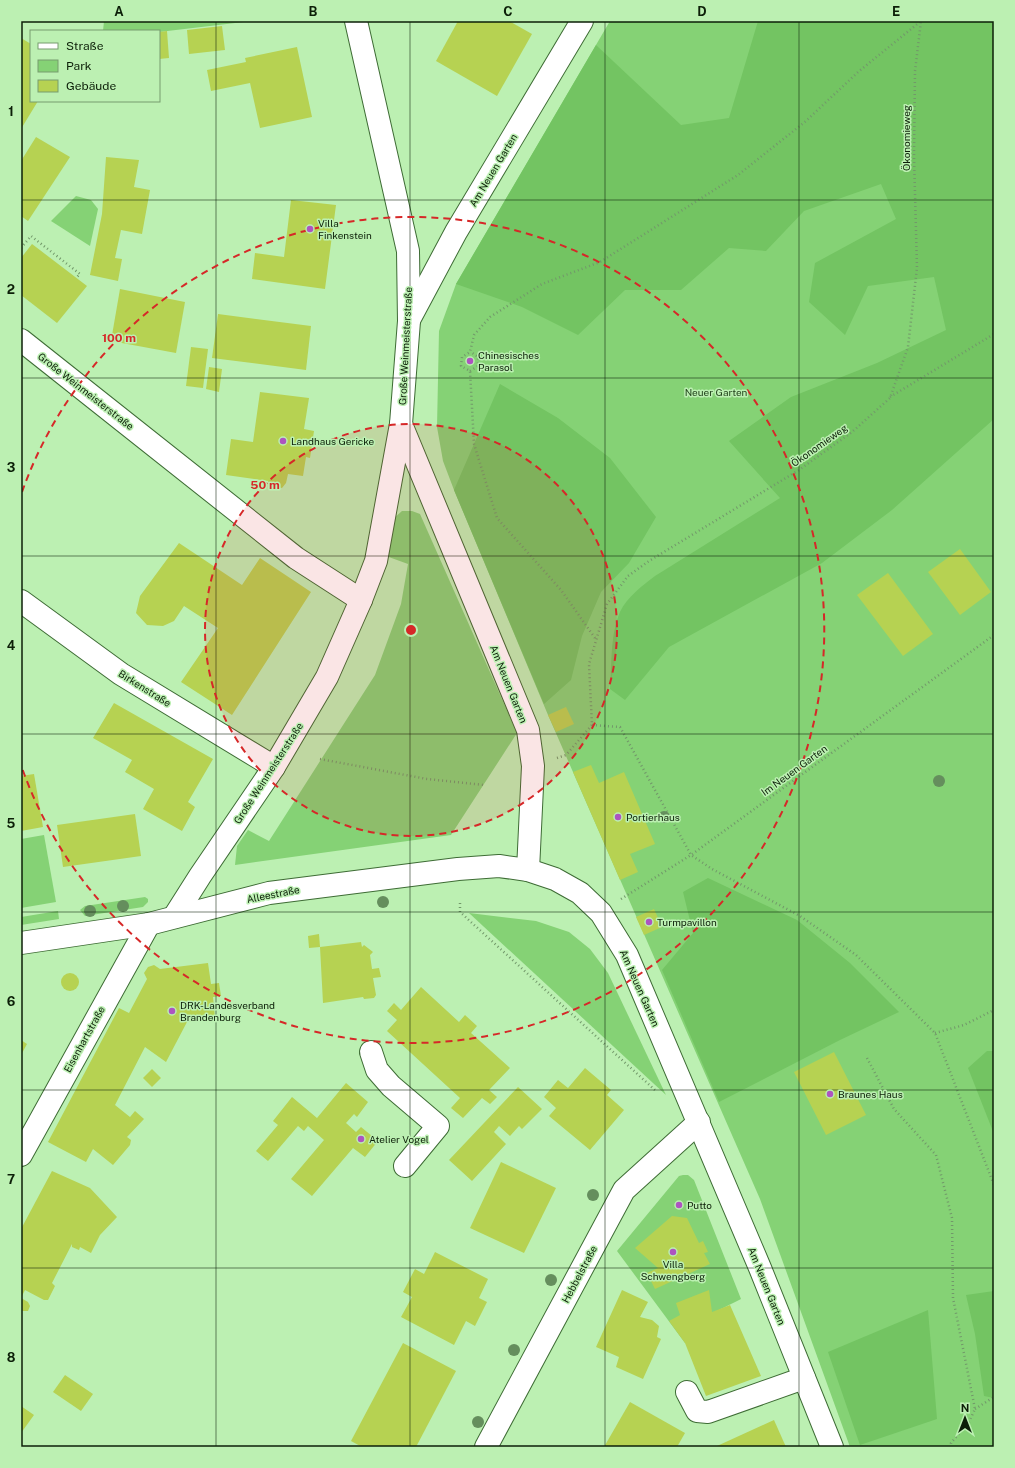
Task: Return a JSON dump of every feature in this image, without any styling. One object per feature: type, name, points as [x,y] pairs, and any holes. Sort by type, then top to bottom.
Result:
[{"type":"street","name":"Große Weinmeisterstraße","points":[[174,917],[274,767],[327,677],[362,600],[376,561],[401,424],[409,321],[408,250],[356,21]]},
{"type":"street","name":"Am Neuen Garten","points":[[409,321],[456,232],[582,21]]},
{"type":"street","name":"Große Weinmeisterstraße","points":[[21,340],[296,558],[362,600]]},
{"type":"street","name":"Am Neuen Garten","points":[[401,424],[528,730],[533,766],[528,870],[555,879],[580,893],[600,912],[627,955],[699,1122],[832,1447]]},
{"type":"street","name":"Birkenstraße","points":[[21,601],[121,674],[274,767]]},
{"type":"street","name":"Alleestraße","points":[[21,943],[148,924],[269,893],[332,884],[499,866],[528,870]]},
{"type":"street","name":"Eisenhartstraße","points":[[21,1155],[148,924]]},
{"type":"street","points":[[371,1052],[377,1070],[391,1086],[438,1126],[405,1166]]},
{"type":"street","name":"Hebbelstraße","points":[[486,1447],[624,1190],[699,1122]]},
{"type":"street","points":[[687,1392],[698,1411],[708,1412],[804,1378]]},
{"type":"path","points":[[470,371],[461,366],[462,357],[470,352],[474,335],[490,317],[542,284],[600,262],[738,175],[806,121],[858,72],[921,21]]},
{"type":"path","name":"Ökonomieweg","points":[[592,725],[589,664],[595,639],[607,604],[628,576],[649,561],[799,470],[852,432],[890,398],[908,347],[917,268],[914,156],[915,71],[921,21]]},
{"type":"path","points":[[21,248],[31,236],[80,274],[76,278]]},
{"type":"path","points":[[890,398],[994,334]]},
{"type":"path","points":[[470,352],[478,357],[478,366],[470,371]]},
{"type":"path","points":[[470,371],[474,444],[497,518],[561,590],[595,639]]},
{"type":"path","name":"Im Neuen Garten","points":[[600,912],[691,855],[994,635]]},
{"type":"path","points":[[533,766],[566,755],[592,725],[620,727],[691,855],[712,869],[800,916],[856,955],[935,1033],[994,1185]]},
{"type":"path","points":[[320,759],[427,779],[484,785]]},
{"type":"path","points":[[460,903],[460,912],[662,1096]]},
{"type":"path","points":[[935,1033],[964,1025],[994,1010]]},
{"type":"path","points":[[867,1058],[894,1109],[936,1155],[952,1218],[953,1298],[975,1409]]},
{"type":"path","points":[[951,1447],[951,1443],[969,1422],[975,1409],[994,1397]]},
{"type":"green space","points":[[104,21],[252,21],[160,32],[160,30],[103,30]]},
{"type":"green space","name":"Neuer Garten","points":[[610,21],[994,21],[994,1447],[850,1447],[760,1199],[548,715],[443,461],[437,427],[439,331],[456,284]]},
{"type":"green space","points":[[758,21],[994,21],[994,419],[892,510],[822,563],[669,647],[625,700],[610,689],[614,630],[620,612],[627,601],[635,592],[655,576],[780,498],[729,441],[791,397],[877,363],[946,330],[934,277],[868,286],[845,335],[809,302],[815,263],[896,219],[881,184],[804,211],[766,251],[729,248],[681,290],[625,290],[578,335],[522,307],[456,284],[596,45],[681,125],[729,118]]},
{"type":"green space","points":[[76,196],[91,200],[98,209],[90,246],[51,221]]},
{"type":"green space","points":[[500,384],[558,418],[610,458],[656,517],[629,563],[601,592],[582,636],[571,680],[544,704],[454,490]]},
{"type":"green space","points":[[402,511],[412,511],[420,514],[517,733],[451,835],[235,865],[237,846],[248,830],[269,841],[375,675],[401,604],[408,564],[386,556],[393,519]]},
{"type":"green space","points":[[44,835],[56,902],[21,908],[21,839]]},
{"type":"green space","points":[[708,878],[797,920],[850,963],[899,1012],[840,1040],[719,1102],[662,970],[693,933],[683,892]]},
{"type":"green space","points":[[145,897],[148,899],[148,902],[143,907],[85,916],[80,910],[85,906]]},
{"type":"green space","points":[[58,911],[59,919],[21,925],[21,917]]},
{"type":"green space","points":[[469,913],[536,921],[569,932],[590,949],[608,973],[666,1095]]},
{"type":"green space","points":[[987,1051],[994,1051],[994,1134],[968,1068]]},
{"type":"green space","points":[[688,1175],[694,1180],[741,1299],[716,1311],[700,1321],[688,1335],[685,1343],[617,1251],[679,1176]]},
{"type":"green space","points":[[994,1291],[994,1398],[984,1396],[975,1334],[966,1295]]},
{"type":"green space","points":[[928,1310],[937,1419],[860,1445],[828,1352]]},
{"type":"building","points":[[458,21],[509,21],[532,34],[497,96],[436,61]]},
{"type":"building","points":[[222,26],[225,50],[189,54],[187,30]]},
{"type":"building","points":[[167,31],[169,58],[160,59],[160,32]]},
{"type":"building","points":[[21,38],[30,43],[30,102],[37,102],[21,129]]},
{"type":"building","points":[[297,47],[312,117],[260,128],[250,83],[211,91],[207,70],[246,62],[245,58]]},
{"type":"building","points":[[36,137],[70,157],[28,221],[21,216],[21,161]]},
{"type":"building","points":[[106,157],[139,160],[134,187],[150,190],[142,234],[121,230],[115,258],[122,259],[118,281],[90,275],[102,214]]},
{"type":"building","name":"Villa Finkenstein","points":[[291,200],[336,205],[325,289],[252,279],[255,253],[284,257]]},
{"type":"building","points":[[32,244],[87,286],[57,323],[21,295],[21,258]]},
{"type":"building","points":[[120,289],[185,302],[176,353],[111,341]]},
{"type":"building","points":[[218,314],[311,326],[306,370],[212,358]]},
{"type":"building","points":[[191,347],[208,349],[203,388],[186,386]]},
{"type":"building","points":[[209,367],[222,369],[219,392],[206,389]]},
{"type":"building","name":"Landhaus Gericke","points":[[260,392],[309,398],[304,429],[314,431],[310,458],[306,457],[303,476],[288,474],[286,483],[282,488],[272,486],[268,481],[226,475],[231,439],[253,442]]},
{"type":"building","points":[[179,543],[242,585],[260,558],[311,592],[232,715],[181,682],[218,628],[184,606],[174,621],[163,626],[147,625],[136,613],[140,596]]},
{"type":"building","points":[[960,549],[991,592],[960,615],[928,572]]},
{"type":"building","points":[[888,573],[933,634],[903,656],[857,595]]},
{"type":"building","points":[[114,703],[213,759],[188,802],[195,807],[182,831],[143,809],[154,789],[125,772],[132,760],[93,738]]},
{"type":"building","points":[[566,707],[574,724],[556,732],[548,715]]},
{"type":"building","name":"Portierhaus","points":[[591,765],[599,783],[624,772],[655,844],[630,854],[638,872],[620,880],[573,772]]},
{"type":"building","points":[[34,774],[43,827],[21,831],[21,776]]},
{"type":"building","points":[[135,814],[141,856],[63,867],[57,825]]},
{"type":"building","name":"Turmpavillon","points":[[654,909],[662,927],[644,935],[636,917]]},
{"type":"building","points":[[319,934],[320,947],[309,948],[308,936]]},
{"type":"building","points":[[361,942],[362,947],[364,945],[373,952],[370,955],[372,969],[379,968],[381,977],[373,978],[376,995],[374,998],[364,999],[363,997],[323,1003],[320,947]]},
{"type":"building","points":[[208,963],[211,984],[219,983],[221,996],[213,997],[215,1018],[187,1022],[166,1062],[145,1047],[115,1105],[130,1117],[135,1111],[144,1119],[127,1137],[131,1140],[130,1145],[113,1165],[93,1149],[86,1162],[48,1142],[119,1008],[129,1013],[147,979],[144,973],[148,967],[154,965],[160,969]]},
{"type":"building","points":[[66,973],[74,973],[79,978],[77,989],[74,991],[66,991],[61,986],[61,978]]},
{"type":"building","points":[[421,987],[459,1022],[465,1015],[477,1026],[471,1033],[510,1068],[489,1090],[497,1097],[490,1104],[482,1098],[463,1118],[451,1108],[460,1098],[387,1031],[397,1020],[387,1011],[394,1003],[401,1010]]},
{"type":"building","points":[[21,1040],[27,1044],[21,1055]]},
{"type":"building","name":"Braunes Haus","points":[[834,1052],[866,1115],[826,1135],[794,1072]]},
{"type":"building","points":[[585,1068],[611,1090],[607,1095],[624,1110],[590,1150],[549,1116],[556,1108],[544,1097],[558,1080],[568,1088]]},
{"type":"building","points":[[152,1069],[161,1078],[152,1087],[143,1078]]},
{"type":"building","points":[[346,1083],[368,1102],[357,1117],[354,1114],[346,1123],[356,1132],[361,1127],[378,1141],[365,1157],[353,1148],[312,1196],[291,1179],[324,1140],[308,1126],[304,1131],[298,1126],[268,1161],[256,1151],[278,1125],[273,1121],[292,1097],[317,1118]]},
{"type":"building","points":[[518,1087],[542,1109],[522,1129],[519,1126],[510,1136],[499,1126],[494,1132],[506,1144],[472,1181],[449,1160]]},
{"type":"building","points":[[501,1162],[556,1188],[524,1253],[470,1228]]},
{"type":"building","points":[[52,1171],[90,1188],[117,1217],[100,1235],[91,1253],[80,1247],[79,1250],[72,1247],[72,1244],[52,1283],[55,1286],[48,1300],[44,1300],[25,1290],[21,1298],[21,1229]]},
{"type":"building","name":"Villa Schwengberg","points":[[672,1216],[687,1218],[699,1243],[703,1241],[708,1252],[704,1253],[710,1264],[655,1289],[647,1273],[658,1268],[635,1248]]},
{"type":"building","points":[[435,1252],[488,1279],[479,1298],[487,1302],[475,1326],[466,1321],[454,1345],[401,1317],[412,1297],[403,1292],[415,1269],[424,1274]]},
{"type":"building","points":[[622,1290],[648,1302],[640,1317],[652,1320],[659,1326],[657,1337],[661,1339],[643,1379],[616,1367],[619,1357],[596,1347]]},
{"type":"building","points":[[709,1290],[712,1312],[730,1305],[761,1376],[706,1396],[685,1343],[669,1321],[680,1315],[676,1303]]},
{"type":"building","points":[[21,1298],[28,1302],[30,1306],[28,1311],[21,1311]]},
{"type":"building","points":[[403,1343],[456,1371],[416,1447],[362,1447],[351,1441]]},
{"type":"building","points":[[65,1375],[93,1394],[81,1411],[53,1392]]},
{"type":"building","points":[[630,1402],[685,1433],[677,1447],[604,1447]]},
{"type":"building","points":[[21,1406],[34,1415],[21,1433]]},
{"type":"building","points":[[774,1420],[786,1447],[717,1446]]},
{"type":"place","name":"Villa Finkenstein","points":[[310,229]]},
{"type":"place","name":"Chinesisches Parasol","points":[[470,361]]},
{"type":"place","name":"Landhaus Gericke","points":[[283,441]]},
{"type":"place","name":"Portierhaus","points":[[618,817]]},
{"type":"place","name":"Turmpavillon","points":[[649,922]]},
{"type":"place","name":"DRK-Landesverband Brandenburg","points":[[172,1011]]},
{"type":"place","name":"Braunes Haus","points":[[830,1094]]},
{"type":"place","name":"Atelier Vogel","points":[[361,1139]]},
{"type":"place","name":"Putto","points":[[679,1205]]},
{"type":"place","name":"Villa Schwengberg","points":[[673,1252]]}]
